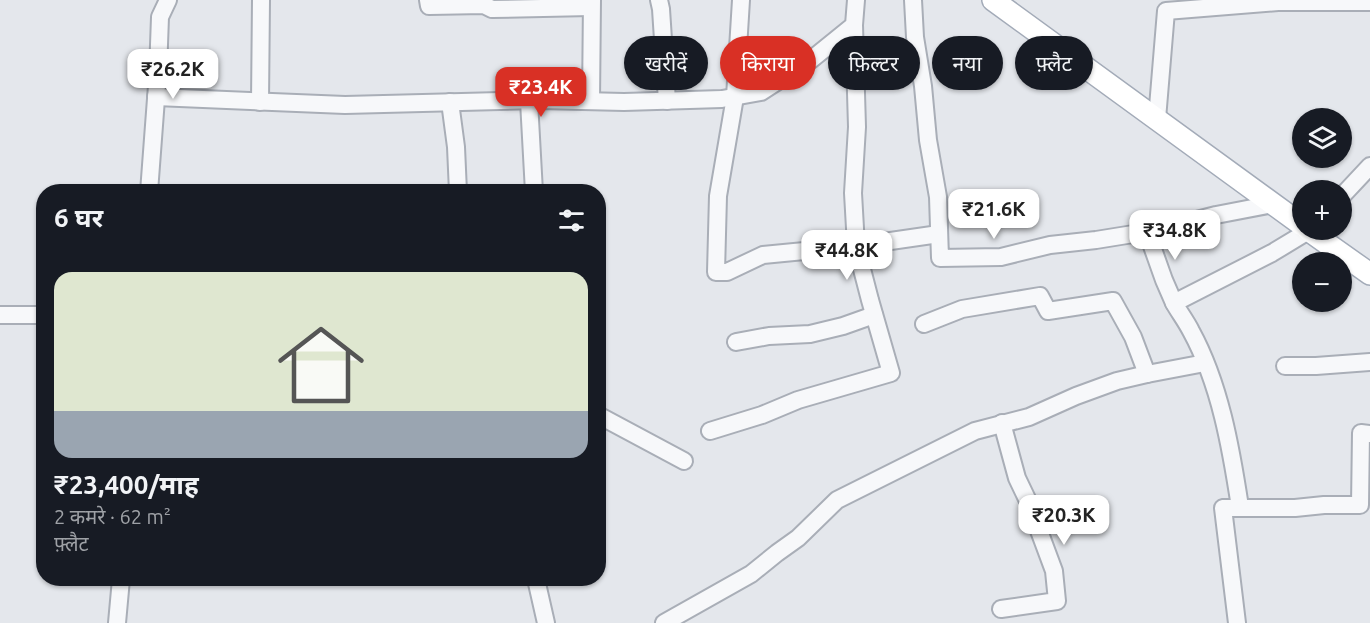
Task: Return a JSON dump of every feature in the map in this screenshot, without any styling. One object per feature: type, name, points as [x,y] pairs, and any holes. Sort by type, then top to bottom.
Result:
[{"type":"main road","points":[[993,0],[1292,218]]},
{"type":"main road","points":[[1323,240],[1370,274]]},
{"type":"street","points":[[150,184],[160,17],[168,0]]},
{"type":"street","points":[[260,102],[261,0]]},
{"type":"street","points":[[428,0],[429,6],[484,3],[492,9],[592,3],[591,101]]},
{"type":"street","points":[[659,0],[668,100]]},
{"type":"street","points":[[741,0],[735,97],[718,196],[716,272],[727,272],[763,255],[856,246],[939,234]]},
{"type":"street","points":[[710,431],[808,397],[891,373],[856,246],[853,193],[857,127],[854,25],[856,0]]},
{"type":"street","points":[[913,0],[915,37],[923,86],[928,140],[938,197],[940,258],[1001,257],[1050,245],[1147,232],[1273,204]]},
{"type":"street","points":[[1156,119],[1166,11],[1278,1],[1360,1]]},
{"type":"street","points":[[156,97],[345,105],[529,100],[722,99],[761,92],[813,59],[854,25]]},
{"type":"street","points":[[529,100],[534,184]]},
{"type":"street","points":[[450,102],[458,184]]},
{"type":"street","points":[[1352,185],[1370,166]]},
{"type":"street","points":[[1147,232],[1174,303],[1191,332],[1212,379],[1234,465],[1240,507]]},
{"type":"street","points":[[1174,303],[1292,240]]},
{"type":"street","points":[[924,324],[962,309],[1040,296],[1048,311],[1113,301],[1133,337],[1147,374]]},
{"type":"street","points":[[0,315],[36,315]]},
{"type":"street","points":[[736,342],[769,336],[810,334],[874,315]]},
{"type":"street","points":[[1285,366],[1370,362]]},
{"type":"street","points":[[664,623],[751,574],[798,538],[837,500],[975,431],[1029,417],[1117,381],[1205,363]]},
{"type":"street","points":[[606,419],[684,461]]},
{"type":"street","points":[[1001,609],[1057,601],[1054,571],[1017,478],[1002,423]]},
{"type":"street","points":[[1237,623],[1223,508],[1360,505],[1361,434],[1370,434]]},
{"type":"street","points":[[117,623],[120,586]]},
{"type":"street","points":[[538,586],[546,623]]}]
